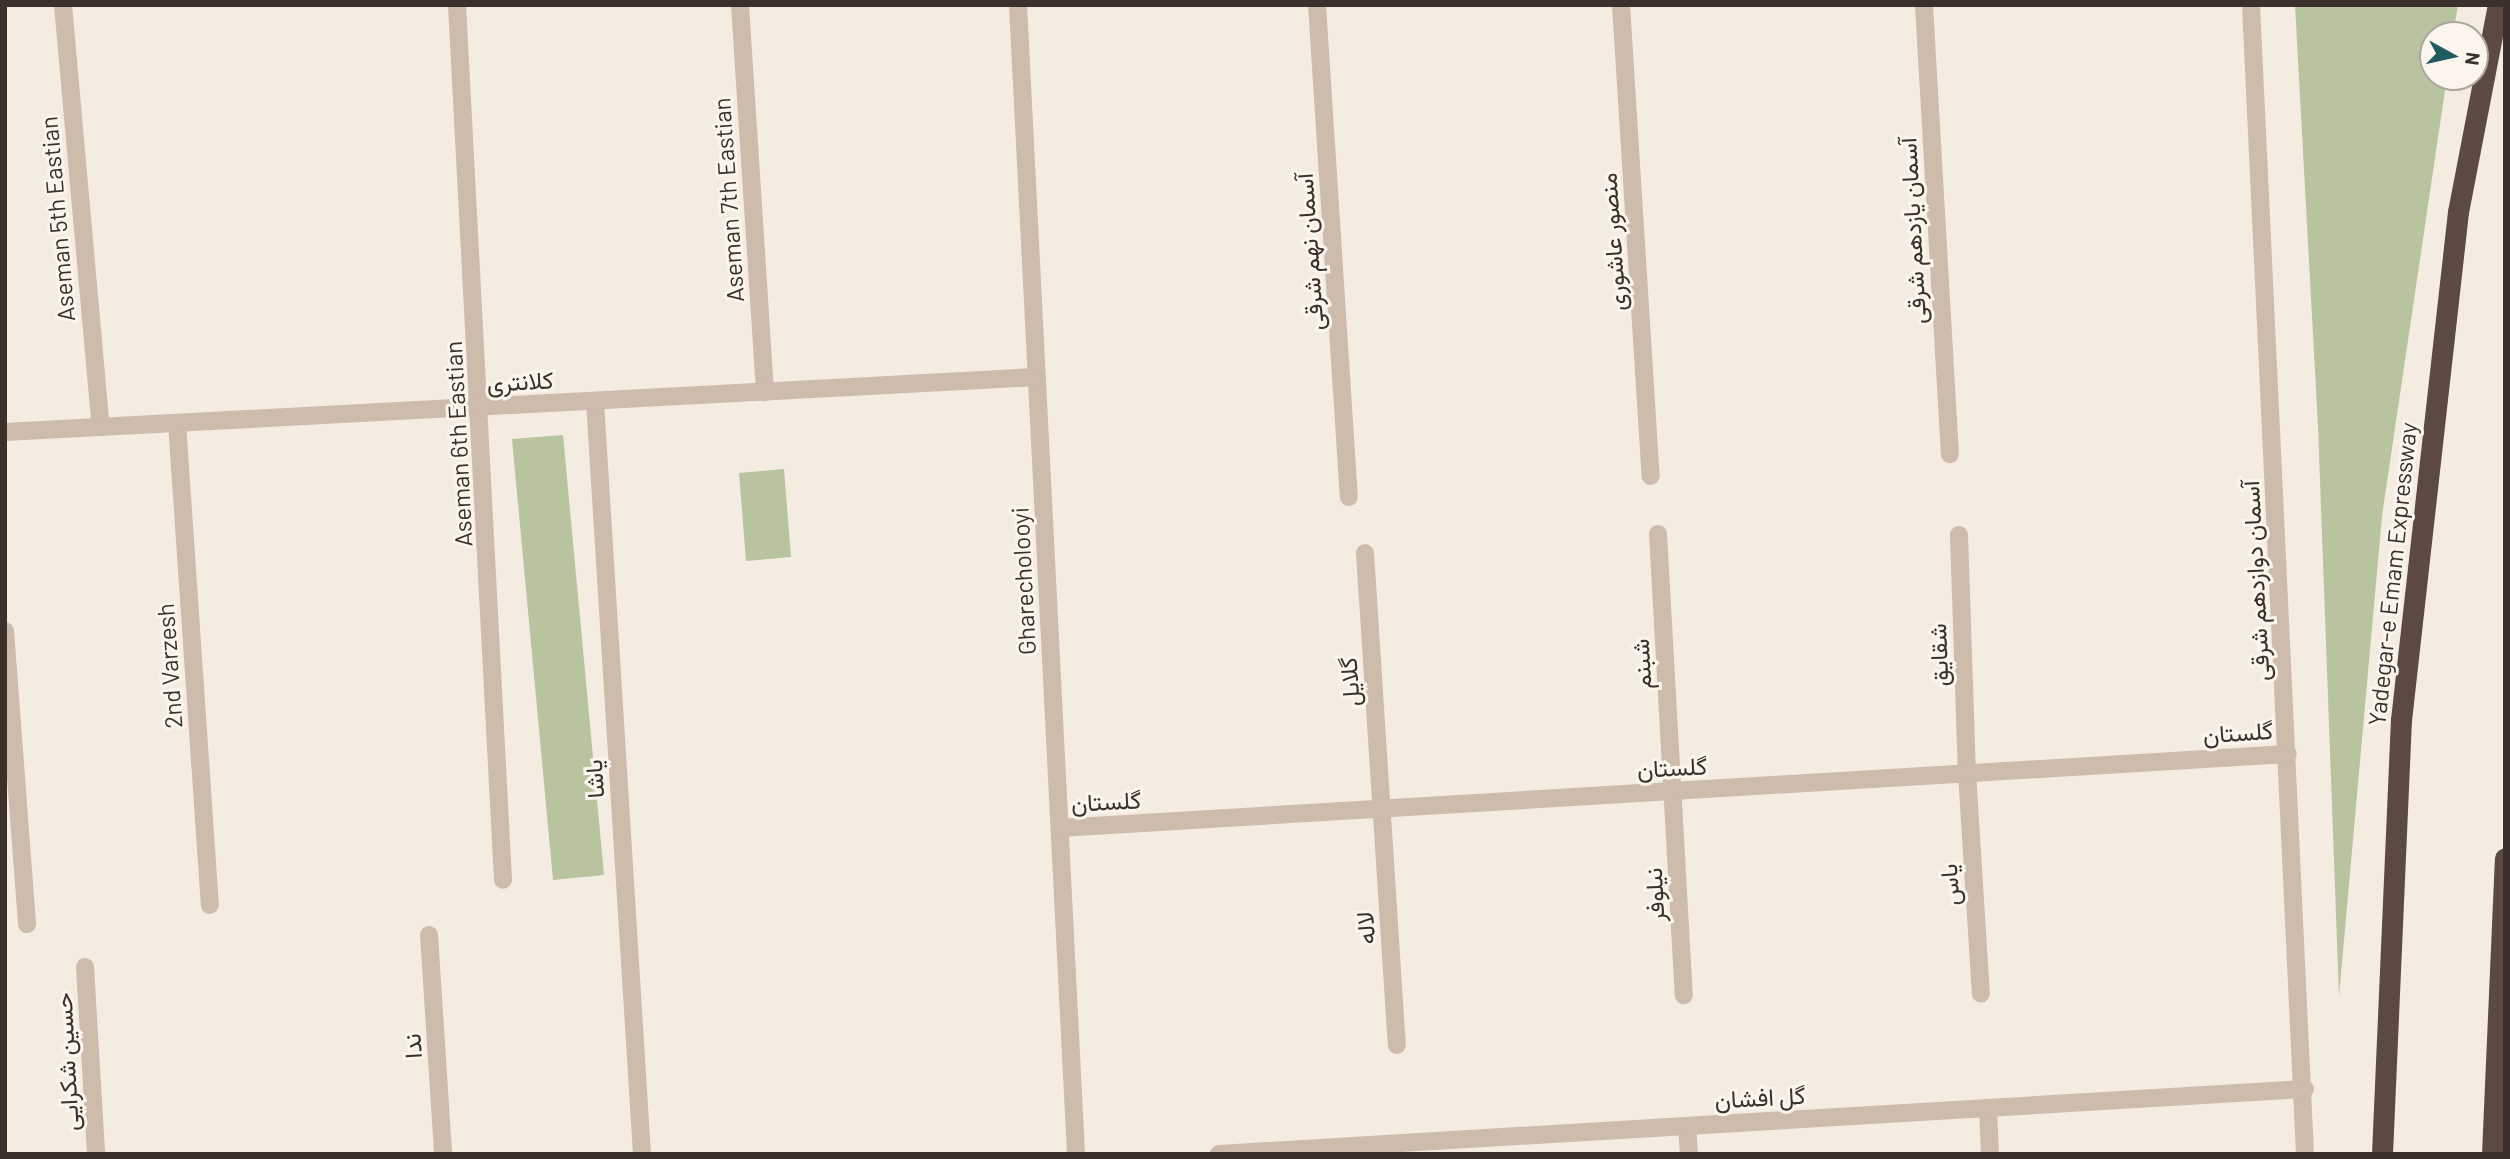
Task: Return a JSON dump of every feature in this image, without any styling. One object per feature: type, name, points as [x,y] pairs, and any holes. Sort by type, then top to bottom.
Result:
[{"type":"highway","name":"Yadegar-e Emam Expressway","points":[[2382,1154],[2401,720],[2458,212],[2498,5]]},
{"type":"highway","points":[[2491,1154],[2505,858]]},
{"type":"street","name":"Aseman 5th Eastian","points":[[63,5],[101,428]]},
{"type":"street","name":"Aseman 6th Eastian","points":[[457,5],[481,407],[503,880]]},
{"type":"street","name":"Aseman 7th Eastian","points":[[740,5],[765,392]]},
{"type":"street","name":"Gharecholooyi","points":[[1018,5],[1076,1154]]},
{"type":"street","name":"آسمان نهم شرقی","points":[[1317,5],[1349,496]]},
{"type":"street","name":"منصور عاشوری","points":[[1621,5],[1651,476]]},
{"type":"street","name":"آسمان یازدهم شرقی","points":[[1924,5],[1950,454]]},
{"type":"street","name":"آسمان دوازدهم شرقی","points":[[2251,5],[2305,1088],[2305,1154]]},
{"type":"street","name":"کلانتری","points":[[5,432],[1037,377]]},
{"type":"street","name":"یاشا","points":[[595,401],[642,1154]]},
{"type":"street","name":"2nd Varzesh","points":[[177,423],[210,905]]},
{"type":"street","name":"شبنم","points":[[1658,534],[1672,791]]},
{"type":"street","name":"شقایق","points":[[1959,535],[1967,773]]},
{"type":"street","name":"گلایل","points":[[1365,552],[1382,809]]},
{"type":"street","points":[[5,631],[27,924]]},
{"type":"street","name":"گلستان","points":[[1060,828],[2288,754]]},
{"type":"street","name":"یاس","points":[[1967,773],[1980,994]]},
{"type":"street","name":"نیلوفر","points":[[1672,791],[1684,995]]},
{"type":"street","name":"لاله","points":[[1382,809],[1397,1045]]},
{"type":"street","name":"ندا","points":[[429,935],[443,1154]]},
{"type":"street","name":"حسین شکرایی","points":[[85,967],[96,1154]]},
{"type":"street","name":"گل افشان","points":[[1219,1154],[1380,1149],[1687,1126],[2305,1088]]},
{"type":"street","points":[[1988,1108],[1990,1154]]},
{"type":"street","points":[[1687,1126],[1689,1154]]},
{"type":"green space","points":[[2295,5],[2458,5],[2455,21],[2419,21],[2419,91],[2445,91],[2382,516],[2339,996],[2318,426]]},
{"type":"green space","points":[[563,435],[604,875],[553,880],[512,439]]},
{"type":"green space","points":[[784,469],[791,557],[746,561],[739,473]]}]
